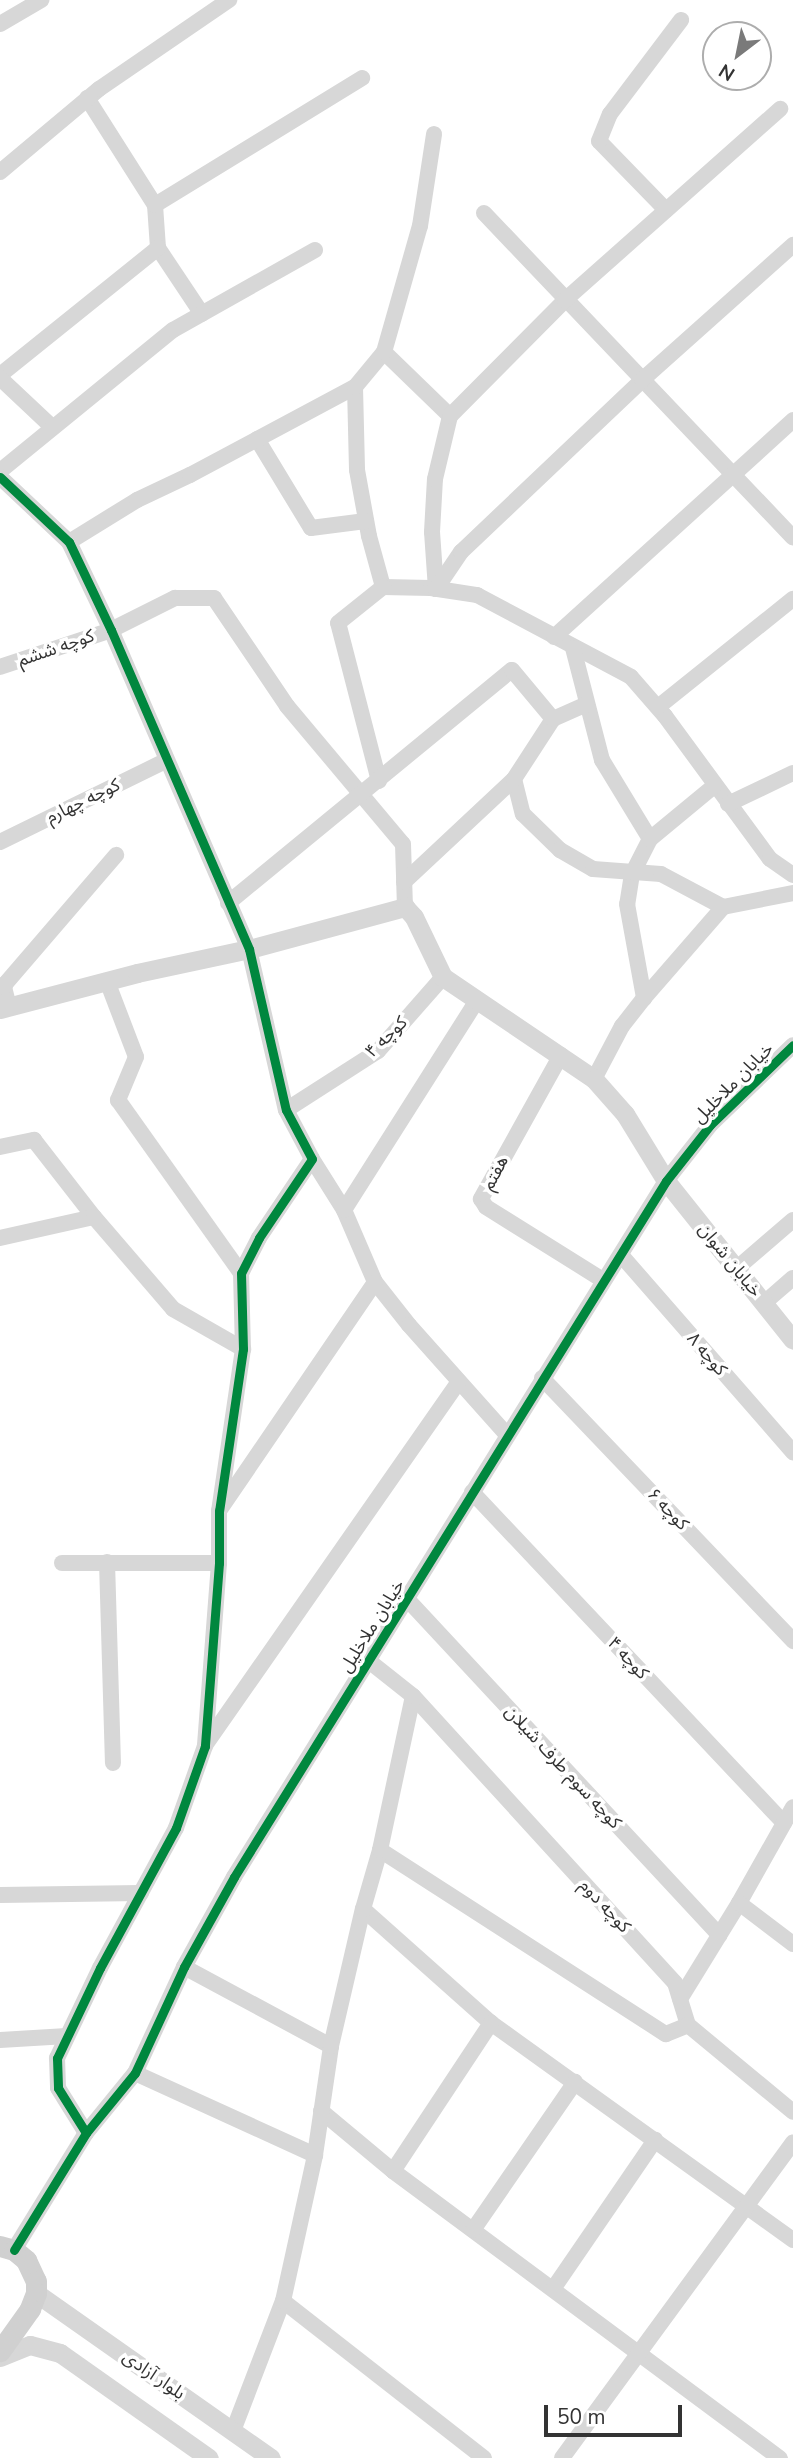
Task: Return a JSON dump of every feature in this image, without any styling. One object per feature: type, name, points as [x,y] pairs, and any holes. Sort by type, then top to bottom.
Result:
[{"type":"main road","points":[[0,2354],[30,2309],[36,2293],[33,2270],[7,2248]]},
{"type":"street","points":[[0,24],[41,0]]},
{"type":"street","points":[[0,172],[87,98],[229,0]]},
{"type":"street","points":[[666,210],[599,141],[610,114],[681,20]]},
{"type":"street","points":[[155,205],[362,78]]},
{"type":"street","points":[[87,98],[155,205],[158,248],[202,314]]},
{"type":"street","points":[[436,589],[432,532],[435,479],[450,416],[565,300],[780,109]]},
{"type":"street","points":[[69,542],[137,500],[355,387],[384,352],[420,226],[434,134]]},
{"type":"street","points":[[484,213],[793,537]]},
{"type":"street","points":[[436,589],[461,552],[642,380],[793,245]]},
{"type":"street","points":[[52,427],[0,376],[158,248]]},
{"type":"street","points":[[0,471],[173,330],[315,250]]},
{"type":"street","points":[[384,352],[450,416]]},
{"type":"street","points":[[355,387],[357,470],[366,521],[383,587]]},
{"type":"street","points":[[554,637],[793,421]]},
{"type":"street","points":[[257,439],[311,528],[366,521]]},
{"type":"street","points":[[0,477],[69,542],[111,630],[165,761],[249,949],[286,1110],[344,1210],[375,1282],[507,1435]]},
{"type":"street","points":[[379,781],[338,623],[383,587],[436,589],[477,596],[631,677],[657,707],[770,859],[793,876]]},
{"type":"street","name":"کوچه ششم","points":[[0,667],[111,630],[175,598],[214,598],[287,706],[362,795]]},
{"type":"street","points":[[657,707],[793,599]]},
{"type":"street","points":[[573,648],[602,760],[650,839]]},
{"type":"street","points":[[228,903],[512,670],[553,719]]},
{"type":"street","points":[[404,883],[514,779],[553,719],[587,704]]},
{"type":"street","name":"کوچه چهارم","points":[[0,842],[165,761]]},
{"type":"street","points":[[728,804],[793,773]]},
{"type":"street","points":[[514,779],[523,814],[560,850],[593,869],[632,874],[662,874],[723,907]]},
{"type":"street","points":[[644,998],[627,904],[632,874],[650,839],[714,786]]},
{"type":"street","points":[[362,795],[403,844],[405,907],[414,917],[443,977]]},
{"type":"street","points":[[116,855],[6,983],[5,1008],[107,981],[249,949],[405,907]]},
{"type":"street","points":[[594,1079],[622,1026],[723,907],[793,893]]},
{"type":"street","name":"خیابان شوان","points":[[443,977],[476,1002],[594,1079],[625,1114],[666,1181],[793,1340]]},
{"type":"street","name":"کوچه ۴","points":[[286,1110],[378,1051],[443,977]]},
{"type":"street","points":[[107,981],[136,1057],[118,1100],[241,1273]]},
{"type":"street","points":[[344,1210],[476,1002]]},
{"type":"street","name":"خیابان ملاخلیل","points":[[7,2248],[86,2133],[135,2073],[184,1967],[234,1877],[666,1181],[710,1125],[793,1045]]},
{"type":"street","name":"هفتم","points":[[561,1055],[481,1199],[486,1207],[603,1280]]},
{"type":"street","points":[[0,1147],[34,1140],[94,1217],[173,1309],[243,1349]]},
{"type":"street","points":[[86,2133],[58,2088],[57,2059],[176,1828],[205,1746],[219,1563],[219,1511],[243,1349],[241,1273],[259,1238],[312,1159]]},
{"type":"street","points":[[0,1238],[94,1217]]},
{"type":"street","points":[[736,1269],[793,1220]]},
{"type":"street","name":"کوچه ۸","points":[[621,1255],[793,1452]]},
{"type":"street","points":[[764,1303],[793,1278]]},
{"type":"street","points":[[219,1511],[375,1282]]},
{"type":"street","name":"کوچه ۶","points":[[542,1378],[793,1641]]},
{"type":"street","points":[[205,1746],[459,1381]]},
{"type":"street","name":"کوچه ۴","points":[[472,1492],[784,1823]]},
{"type":"street","points":[[107,1562],[113,1763]]},
{"type":"street","points":[[62,1563],[219,1563]]},
{"type":"street","name":"کوچه سوم طرف شیلان","points":[[407,1599],[719,1935]]},
{"type":"street","name":"کوچه دوم","points":[[369,1661],[413,1696],[675,1983],[688,2025]]},
{"type":"street","points":[[233,2431],[283,2301],[314,2155],[331,2046],[363,1909],[380,1850],[413,1696]]},
{"type":"street","points":[[680,2000],[740,1903],[793,1807]]},
{"type":"street","points":[[380,1850],[666,2034],[688,2025],[793,2112]]},
{"type":"street","points":[[0,1895],[141,1893]]},
{"type":"street","points":[[740,1903],[793,1944]]},
{"type":"street","points":[[363,1909],[491,2023],[793,2240]]},
{"type":"street","points":[[184,1967],[331,2046]]},
{"type":"street","points":[[393,2171],[491,2023]]},
{"type":"street","points":[[0,2040],[67,2036]]},
{"type":"street","points":[[135,2073],[314,2155]]},
{"type":"street","points":[[473,2230],[575,2082]]},
{"type":"street","points":[[321,2110],[393,2171],[780,2458]]},
{"type":"street","points":[[552,2289],[655,2140]]},
{"type":"street","points":[[562,2458],[793,2142]]},
{"type":"street","name":"بلوار آزادی","points":[[36,2293],[271,2458]]},
{"type":"street","points":[[283,2301],[484,2458]]},
{"type":"street","name":"بلوار آزادی","points":[[0,2354],[30,2345],[60,2353],[209,2458]]},
{"type":"cycle path","points":[[0,477],[69,542],[111,630],[249,949],[286,1110],[312,1159],[259,1238],[241,1273],[243,1349],[219,1511],[219,1563],[205,1746],[176,1828],[100,1968],[57,2058],[58,2088],[86,2133]]},
{"type":"cycle path","points":[[14,2250],[86,2133],[135,2073],[184,1967],[234,1877],[666,1181],[710,1125],[793,1045]]}]
